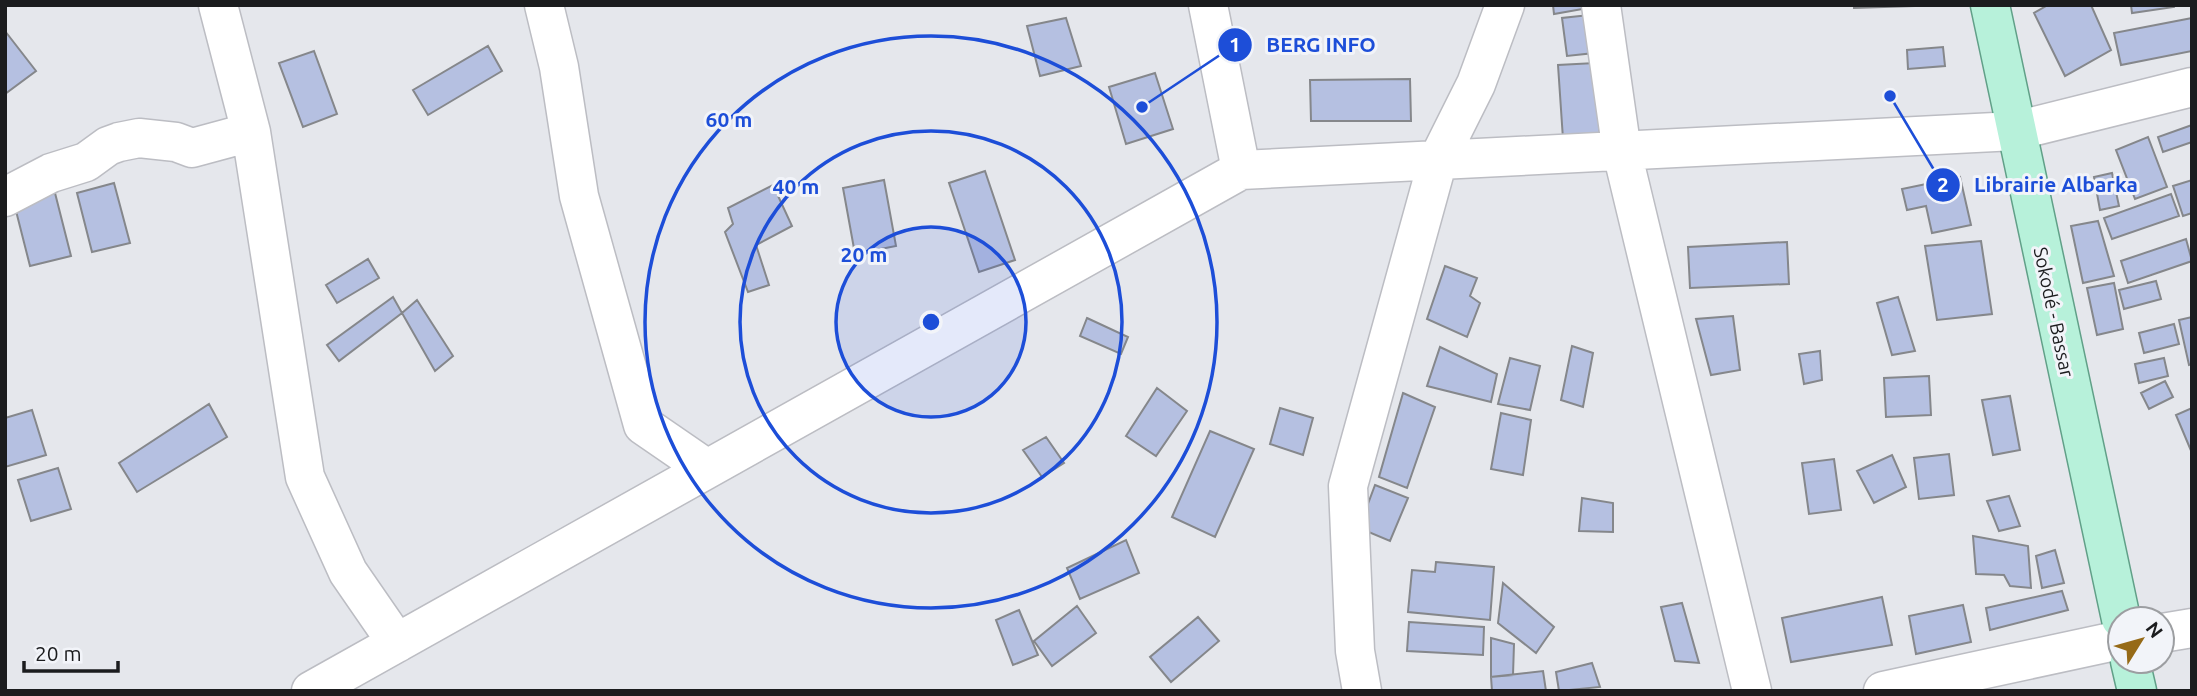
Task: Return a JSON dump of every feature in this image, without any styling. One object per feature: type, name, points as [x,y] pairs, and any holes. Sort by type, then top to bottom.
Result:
[{"type":"main road","name":"Sokodé - Bassar","points":[[1990,5],[2118,605]]},
{"type":"street","points":[[218,5],[251,132],[305,477],[348,572],[397,643]]},
{"type":"street","points":[[544,5],[559,67],[579,196],[643,425],[707,468]]},
{"type":"street","points":[[1208,5],[1241,170]]},
{"type":"street","points":[[1362,691],[1354,651],[1348,486],[1438,160],[1476,84],[1505,5]]},
{"type":"street","points":[[1601,5],[1622,152],[1752,691]]},
{"type":"street","points":[[311,691],[1241,170],[2015,131],[2192,87]]},
{"type":"street","points":[[5,197],[51,173],[86,162],[119,142],[139,138],[176,142],[192,148],[251,132]]},
{"type":"street","points":[[1883,691],[2106,643]]},
{"type":"building","points":[[1553,5],[1594,5],[1594,7],[1554,14]]},
{"type":"building","points":[[1854,5],[1914,5],[1914,6],[1854,8]]},
{"type":"building","points":[[2048,5],[2091,5],[2111,50],[2065,76],[2034,13]]},
{"type":"building","points":[[2131,5],[2174,5],[2174,7],[2132,13]]},
{"type":"building","points":[[1589,15],[1594,53],[1567,56],[1562,18]]},
{"type":"building","points":[[1066,18],[1081,66],[1040,76],[1027,26]]},
{"type":"building","points":[[2192,18],[2192,51],[2121,65],[2114,33]]},
{"type":"building","points":[[5,31],[36,71],[5,94]]},
{"type":"building","points":[[488,46],[502,71],[428,115],[413,90]]},
{"type":"building","points":[[1943,47],[1945,66],[1908,69],[1907,50]]},
{"type":"building","points":[[314,51],[337,114],[303,127],[279,63]]},
{"type":"building","points":[[1595,63],[1600,137],[1563,139],[1558,65]]},
{"type":"building","points":[[1155,73],[1173,129],[1126,144],[1109,87]]},
{"type":"building","points":[[1410,79],[1411,121],[1311,121],[1310,80]]},
{"type":"building","points":[[2192,125],[2192,142],[2163,152],[2158,137]]},
{"type":"building","points":[[2148,137],[2167,187],[2135,199],[2116,150]]},
{"type":"building","points":[[985,171],[1015,260],[979,272],[949,183]]},
{"type":"building","points":[[2112,173],[2119,206],[2100,210],[2094,177]]},
{"type":"building","points":[[1960,177],[1971,225],[1932,233],[1926,206],[1907,210],[1902,189]]},
{"type":"building","points":[[884,180],[896,246],[855,254],[843,188]]},
{"type":"building","points":[[2192,180],[2192,213],[2183,216],[2173,186]]},
{"type":"building","points":[[114,183],[130,243],[92,252],[77,193]]},
{"type":"building","points":[[773,185],[792,226],[756,245],[769,285],[748,292],[725,232],[733,224],[728,208]]},
{"type":"building","points":[[55,193],[71,256],[30,266],[14,203]]},
{"type":"building","points":[[2171,194],[2179,216],[2112,239],[2104,218]]},
{"type":"building","points":[[2098,221],[2114,276],[2083,283],[2071,226]]},
{"type":"building","points":[[2186,239],[2192,261],[2128,283],[2121,261]]},
{"type":"building","points":[[1981,241],[1992,314],[1937,320],[1925,246]]},
{"type":"building","points":[[1787,242],[1789,284],[1690,288],[1688,247]]},
{"type":"building","points":[[368,259],[379,278],[337,303],[326,285]]},
{"type":"building","points":[[1445,266],[1477,278],[1470,296],[1480,303],[1467,337],[1427,319]]},
{"type":"building","points":[[2156,281],[2161,299],[2124,309],[2119,290]]},
{"type":"building","points":[[2114,283],[2123,329],[2097,335],[2087,288]]},
{"type":"building","points":[[393,297],[402,313],[339,361],[327,345]]},
{"type":"building","points":[[1898,297],[1915,351],[1892,355],[1877,303]]},
{"type":"building","points":[[417,300],[453,356],[435,371],[402,313]]},
{"type":"building","points":[[1733,316],[1740,370],[1711,375],[1696,319]]},
{"type":"building","points":[[2192,317],[2192,364],[2189,365],[2179,320]]},
{"type":"building","points":[[1087,318],[1128,337],[1121,354],[1080,336]]},
{"type":"building","points":[[2174,324],[2179,344],[2144,353],[2139,333]]},
{"type":"building","points":[[1572,346],[1593,353],[1583,407],[1561,400]]},
{"type":"building","points":[[1440,347],[1497,374],[1491,402],[1427,386]]},
{"type":"building","points":[[1820,351],[1822,380],[1804,384],[1799,354]]},
{"type":"building","points":[[1510,358],[1540,366],[1530,410],[1498,404]]},
{"type":"building","points":[[2164,358],[2168,376],[2139,383],[2135,364]]},
{"type":"building","points":[[1929,376],[1931,415],[1886,417],[1884,378]]},
{"type":"building","points":[[2165,381],[2173,397],[2149,409],[2141,393]]},
{"type":"building","points":[[1157,388],[1187,411],[1156,456],[1126,436]]},
{"type":"building","points":[[1403,393],[1435,407],[1407,488],[1379,477]]},
{"type":"building","points":[[2010,396],[2020,450],[1993,455],[1982,400]]},
{"type":"building","points":[[209,404],[227,437],[137,492],[119,463]]},
{"type":"building","points":[[1280,408],[1313,418],[1303,455],[1270,444]]},
{"type":"building","points":[[2192,408],[2192,453],[2176,415]]},
{"type":"building","points":[[32,410],[46,455],[5,467],[5,418]]},
{"type":"building","points":[[1501,413],[1531,420],[1523,475],[1491,469]]},
{"type":"building","points":[[1210,431],[1254,449],[1215,537],[1172,517]]},
{"type":"building","points":[[1046,437],[1064,463],[1042,477],[1023,450]]},
{"type":"building","points":[[1949,454],[1954,495],[1919,499],[1914,458]]},
{"type":"building","points":[[1892,455],[1906,487],[1874,503],[1857,471]]},
{"type":"building","points":[[1834,459],[1841,510],[1809,514],[1802,463]]},
{"type":"building","points":[[58,468],[71,509],[31,521],[18,480]]},
{"type":"building","points":[[1375,485],[1408,498],[1390,541],[1359,528]]},
{"type":"building","points":[[2009,496],[2020,526],[1999,531],[1987,501]]},
{"type":"building","points":[[1582,498],[1613,503],[1613,532],[1579,531]]},
{"type":"building","points":[[1973,536],[2028,546],[2031,588],[2010,586],[2004,575],[1976,574]]},
{"type":"building","points":[[1126,540],[1139,573],[1080,599],[1067,568]]},
{"type":"building","points":[[2055,550],[2064,583],[2042,588],[2036,556]]},
{"type":"building","points":[[1436,562],[1494,567],[1490,620],[1408,612],[1412,570],[1435,572]]},
{"type":"building","points":[[1503,583],[1554,627],[1536,653],[1498,623]]},
{"type":"building","points":[[2062,591],[2068,610],[1990,630],[1986,608]]},
{"type":"building","points":[[1882,597],[1892,645],[1791,662],[1782,618]]},
{"type":"building","points":[[1682,603],[1699,663],[1675,661],[1661,607]]},
{"type":"building","points":[[1963,605],[1971,642],[1916,654],[1909,616]]},
{"type":"building","points":[[1077,606],[1096,633],[1052,666],[1034,641]]},
{"type":"building","points":[[1019,610],[1038,655],[1013,665],[996,620]]},
{"type":"building","points":[[1198,617],[1219,641],[1171,682],[1150,657]]},
{"type":"building","points":[[1409,622],[1484,627],[1483,655],[1407,651]]},
{"type":"building","points":[[1491,638],[1514,644],[1513,675],[1491,677]]},
{"type":"building","points":[[1592,663],[1600,687],[1559,691],[1556,672]]},
{"type":"building","points":[[1543,671],[1546,691],[1492,691],[1491,677]]},
{"type":"place","name":"Librairie Albarka","points":[[1890,96]]},
{"type":"place","name":"BERG INFO","points":[[1142,107]]}]
